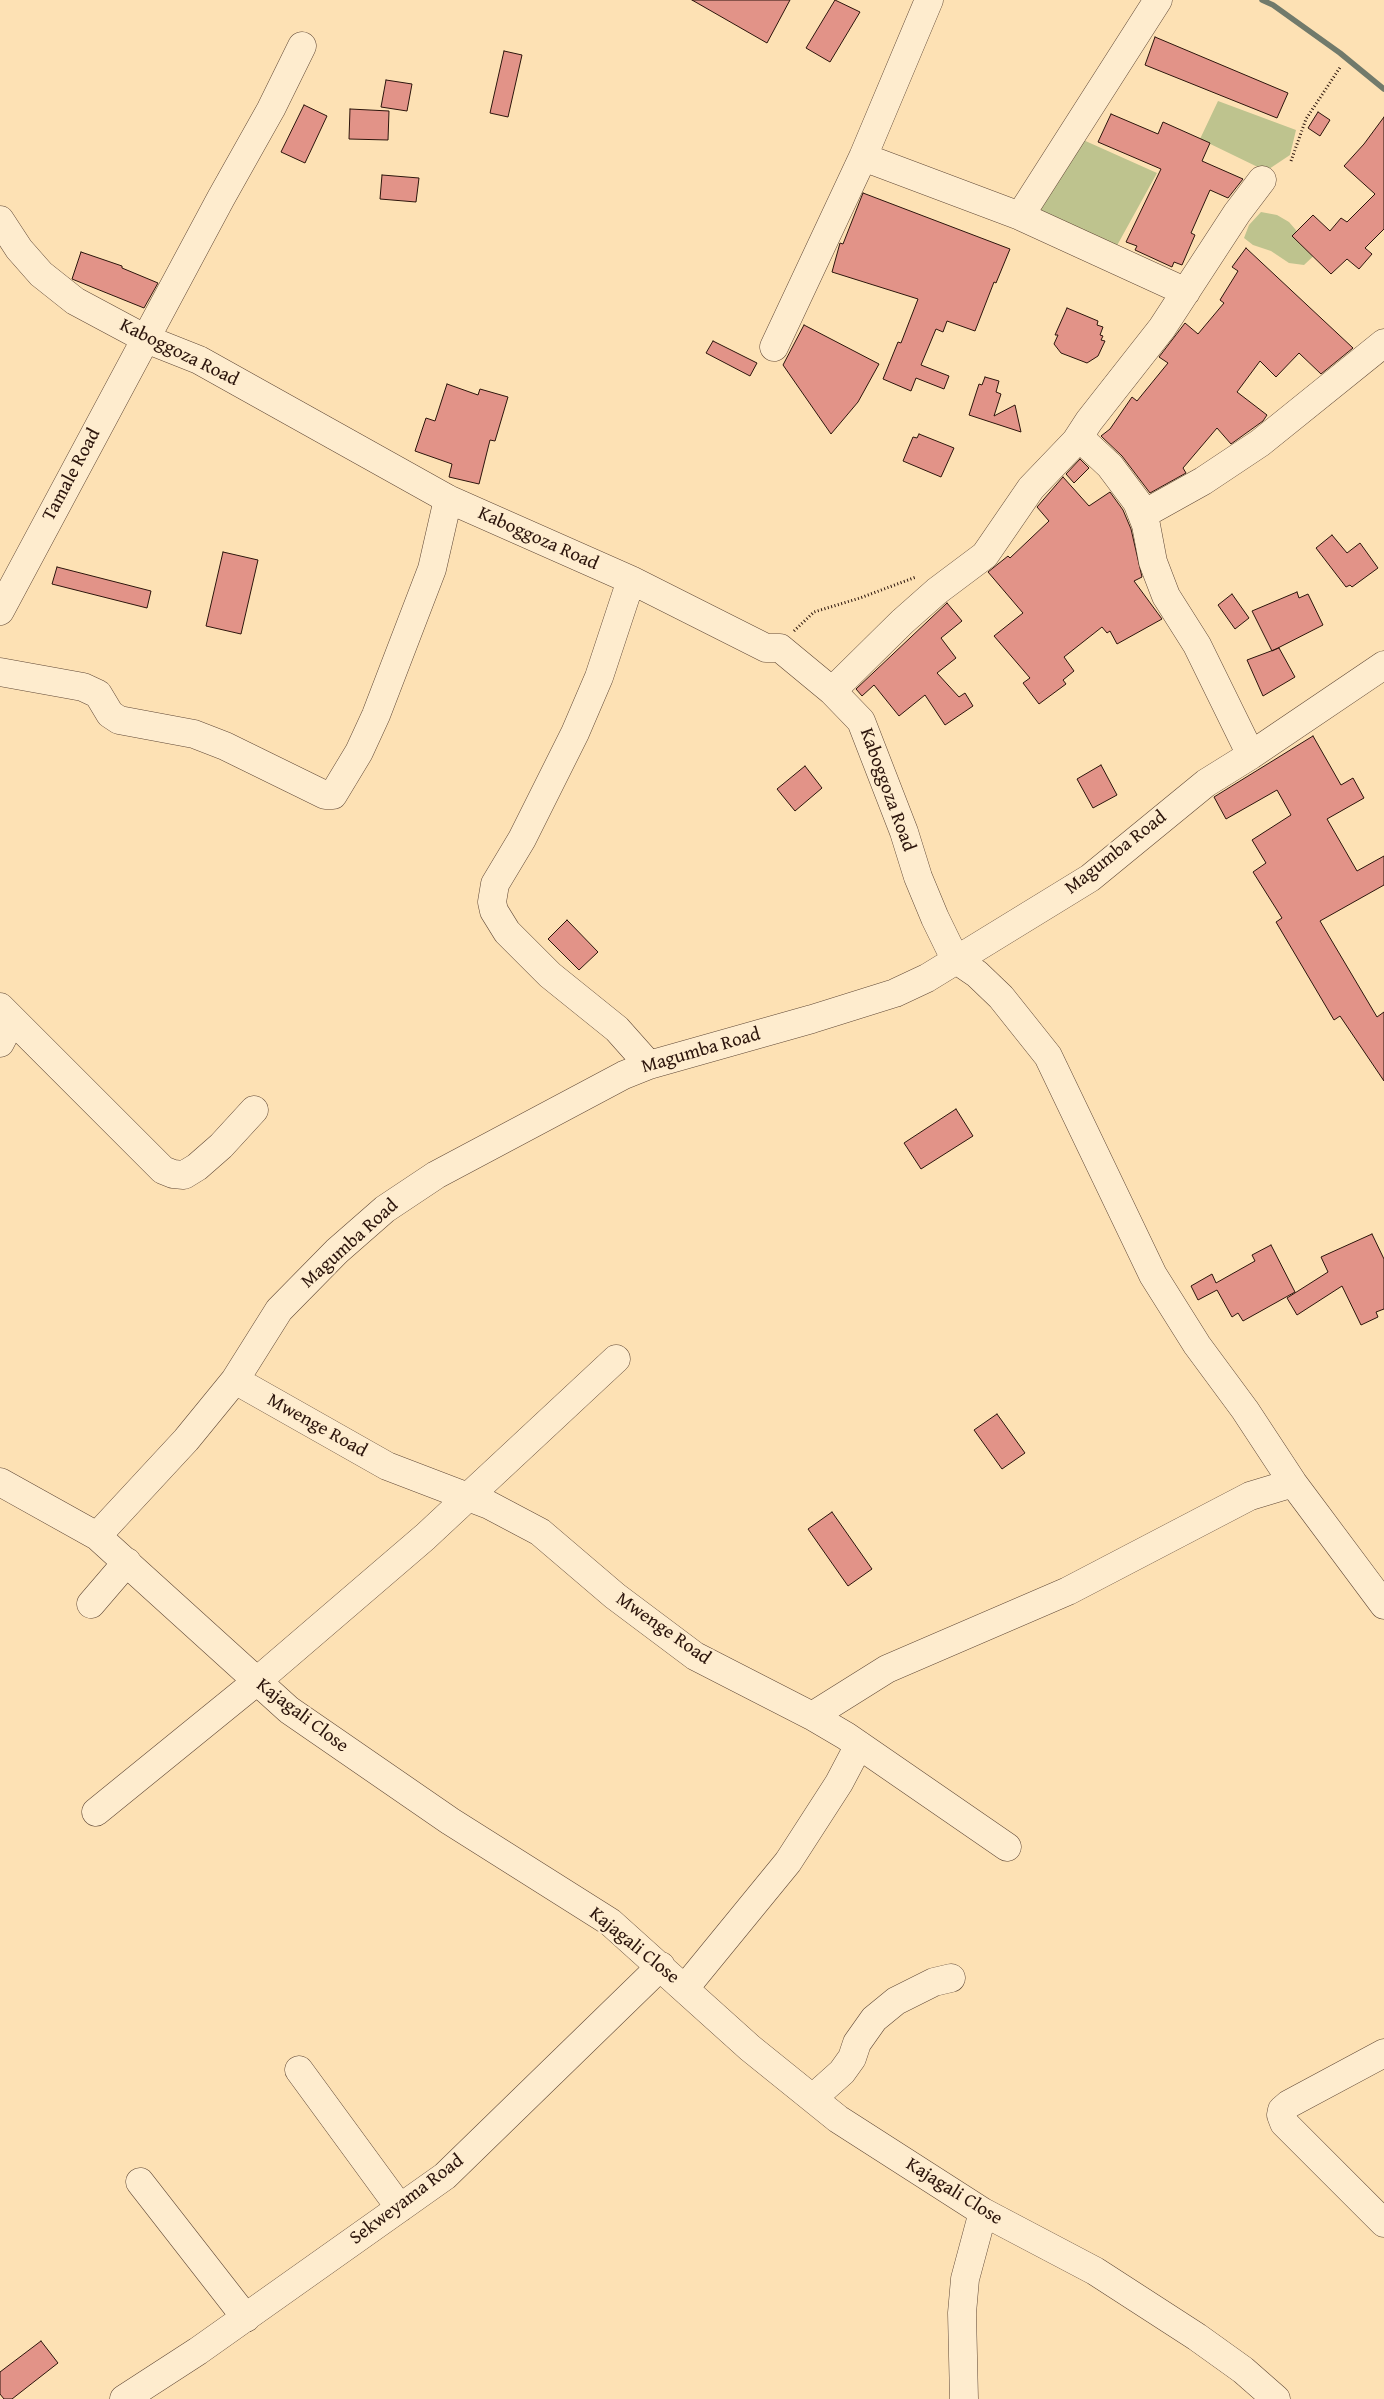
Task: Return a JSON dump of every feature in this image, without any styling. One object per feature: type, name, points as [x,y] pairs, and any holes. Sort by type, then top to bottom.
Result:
[{"type":"street","points":[[774,347],[862,157],[929,0]]},
{"type":"street","points":[[1020,216],[1158,0]]},
{"type":"street","name":"Tamale Road","points":[[0,611],[221,198],[271,110],[302,46]]},
{"type":"street","points":[[862,157],[1020,216],[1186,292]]},
{"type":"street","points":[[832,692],[916,609],[985,555],[1030,488],[1064,456],[1089,420],[1135,363],[1262,180]]},
{"type":"street","name":"Kaboggoza Road","points":[[1,223],[41,274],[75,301],[146,339],[199,360],[448,499],[631,580],[766,648],[780,648],[832,692],[861,721],[904,832],[918,878],[955,959]]},
{"type":"street","points":[[1142,515],[1203,481],[1260,442],[1384,343]]},
{"type":"street","points":[[1078,438],[1110,466],[1137,502],[1153,562],[1166,596],[1197,645],[1251,755]]},
{"type":"street","points":[[0,672],[83,686],[98,694],[110,714],[119,720],[194,734],[225,746],[326,795],[332,795],[350,767],[376,715],[432,568],[448,499]]},
{"type":"street","points":[[631,580],[599,677],[575,733],[531,821],[495,884],[492,902],[494,911],[507,932],[550,975],[617,1029],[648,1065]]},
{"type":"street","name":"Magumba Road","points":[[97,1536],[186,1440],[235,1380],[279,1310],[337,1250],[384,1209],[436,1175],[624,1075],[648,1065],[812,1019],[896,993],[927,978],[955,959],[1090,878],[1206,784],[1383,673]]},
{"type":"street","points":[[955,959],[976,974],[1001,997],[1048,1056],[1153,1275],[1197,1345],[1293,1483],[1384,1605]]},
{"type":"street","points":[[4,1024],[163,1170],[173,1174],[184,1175],[197,1166],[221,1146],[254,1110]]},
{"type":"street","points":[[96,1812],[256,1682],[425,1537],[616,1358]]},
{"type":"street","name":"Mwenge Road","points":[[235,1380],[387,1466],[467,1496],[512,1516],[540,1532],[615,1596],[695,1656],[812,1716],[859,1745],[1007,1847]]},
{"type":"street","name":"Kajagali Close","points":[[0,1482],[97,1536],[289,1710],[450,1821],[610,1922],[750,2048],[838,2119],[983,2212],[1095,2271],[1197,2337],[1243,2370],[1276,2399]]},
{"type":"street","points":[[812,1716],[887,1669],[1068,1591],[1250,1496],[1293,1483]]},
{"type":"street","points":[[91,1604],[126,1562]]},
{"type":"street","points":[[685,1988],[788,1862],[839,1783],[859,1745]]},
{"type":"street","name":"Sekweyama Road","points":[[130,2398],[445,2176],[661,1966]]},
{"type":"street","points":[[813,2098],[842,2072],[852,2058],[857,2043],[874,2019],[896,2001],[934,1982],[951,1978]]},
{"type":"street","points":[[1384,2053],[1289,2104],[1282,2110],[1281,2115],[1284,2123],[1384,2223]]},
{"type":"street","points":[[299,2070],[400,2208]]},
{"type":"street","points":[[140,2182],[246,2318]]},
{"type":"street","points":[[964,2399],[962,2313],[966,2279],[983,2212]]},
{"type":"path","points":[[1291,161],[1306,120],[1341,66]]},
{"type":"path","points":[[780,648],[797,627],[814,612],[860,598],[918,576]]},
{"type":"green space","points":[[1218,101],[1296,130],[1290,155],[1266,171],[1200,139]]},
{"type":"green space","points":[[1081,139],[1157,173],[1114,251],[1032,210]]},
{"type":"green space","points":[[1261,212],[1277,215],[1289,222],[1301,236],[1321,249],[1304,265],[1289,263],[1271,251],[1253,245],[1244,238],[1249,225]]},
{"type":"building","points":[[692,0],[790,0],[767,43]]},
{"type":"building","points":[[835,0],[860,12],[830,62],[806,48]]},
{"type":"building","points":[[1155,37],[1288,93],[1277,118],[1145,65]]},
{"type":"building","points":[[504,51],[522,55],[508,117],[490,113]]},
{"type":"building","points":[[386,80],[412,84],[407,111],[381,107]]},
{"type":"building","points":[[304,105],[327,116],[305,163],[281,152]]},
{"type":"building","points":[[350,109],[389,111],[388,140],[349,139]]},
{"type":"building","points":[[1318,112],[1330,120],[1320,136],[1308,128]]},
{"type":"building","points":[[1111,114],[1158,134],[1163,122],[1210,143],[1202,161],[1243,179],[1228,198],[1210,190],[1191,233],[1195,235],[1182,265],[1174,262],[1172,267],[1135,250],[1137,246],[1126,242],[1161,169],[1098,142]]},
{"type":"building","points":[[1384,117],[1384,229],[1365,248],[1372,254],[1359,269],[1347,259],[1331,274],[1292,236],[1313,215],[1330,231],[1341,218],[1347,222],[1375,194],[1344,166],[1364,144]]},
{"type":"building","points":[[382,175],[419,178],[416,202],[380,199]]},
{"type":"building","points":[[863,193],[1010,249],[996,283],[994,282],[975,331],[947,321],[943,332],[936,329],[921,365],[949,376],[944,389],[916,378],[911,391],[883,379],[898,342],[901,343],[918,299],[832,272],[840,243],[843,244]]},
{"type":"building","points":[[1246,248],[1353,348],[1321,374],[1299,353],[1276,377],[1260,361],[1237,392],[1267,415],[1263,421],[1231,444],[1217,428],[1183,468],[1186,473],[1150,493],[1122,456],[1101,436],[1110,429],[1132,397],[1137,401],[1168,363],[1159,357],[1185,323],[1198,334],[1224,303],[1220,300],[1238,271],[1232,267]]},
{"type":"building","points":[[81,252],[122,266],[122,268],[158,283],[144,308],[72,279]]},
{"type":"building","points":[[1067,308],[1098,321],[1097,325],[1103,327],[1100,335],[1103,336],[1101,340],[1105,341],[1098,356],[1087,363],[1061,353],[1054,344],[1058,335],[1055,335]]},
{"type":"building","points":[[804,325],[879,364],[858,402],[831,434],[783,365]]},
{"type":"building","points":[[713,341],[757,363],[750,376],[706,353]]},
{"type":"building","points":[[985,377],[999,381],[996,392],[1001,394],[994,416],[1015,405],[1021,432],[969,415],[979,384],[982,385]]},
{"type":"building","points":[[447,384],[478,395],[480,389],[508,397],[495,441],[490,440],[479,484],[449,477],[452,464],[415,451],[426,418],[435,421]]},
{"type":"building","points":[[919,434],[954,448],[941,477],[903,461],[913,437],[917,438]]},
{"type":"building","points":[[1080,459],[1089,468],[1074,483],[1066,474]]},
{"type":"building","points":[[1063,477],[1089,506],[1110,492],[1123,510],[1131,529],[1142,577],[1134,581],[1162,619],[1117,644],[1110,631],[1107,633],[1102,627],[1064,657],[1074,671],[1063,680],[1066,684],[1039,704],[1023,683],[1030,678],[994,636],[1023,613],[988,572],[1008,556],[1010,558],[1049,521],[1037,507]]},
{"type":"building","points":[[1332,535],[1347,553],[1360,543],[1378,568],[1352,587],[1350,585],[1346,587],[1316,548]]},
{"type":"building","points":[[223,552],[258,560],[241,634],[206,626]]},
{"type":"building","points":[[57,567],[151,591],[147,608],[52,584]]},
{"type":"building","points":[[1297,592],[1299,598],[1308,594],[1323,625],[1272,651],[1252,611]]},
{"type":"building","points":[[1232,594],[1249,618],[1235,629],[1218,605]]},
{"type":"building","points":[[947,603],[962,621],[941,638],[956,658],[937,673],[959,697],[965,693],[973,706],[945,725],[925,695],[899,716],[874,685],[862,696],[856,689]]},
{"type":"building","points":[[1279,648],[1295,677],[1263,696],[1247,660]]},
{"type":"building","points":[[1313,736],[1341,785],[1353,778],[1364,798],[1327,819],[1357,871],[1384,856],[1384,885],[1320,921],[1377,1017],[1384,1012],[1384,1081],[1340,1016],[1334,1020],[1276,922],[1282,918],[1253,872],[1266,863],[1252,840],[1291,815],[1277,790],[1226,819],[1214,797]]},
{"type":"building","points":[[1101,765],[1117,795],[1093,808],[1077,779]]},
{"type":"building","points":[[805,766],[822,788],[795,811],[777,789]]},
{"type":"building","points":[[567,920],[598,952],[579,970],[548,939]]},
{"type":"building","points":[[956,1109],[973,1136],[921,1169],[904,1143]]},
{"type":"building","points":[[1372,1234],[1384,1259],[1384,1309],[1376,1312],[1378,1317],[1361,1325],[1342,1286],[1297,1315],[1287,1298],[1328,1272],[1321,1257]]},
{"type":"building","points":[[1271,1245],[1295,1292],[1243,1321],[1238,1313],[1232,1317],[1217,1290],[1198,1300],[1191,1286],[1212,1274],[1216,1283],[1255,1261],[1252,1255]]},
{"type":"building","points":[[997,1414],[1025,1453],[1002,1469],[974,1430]]},
{"type":"building","points":[[832,1512],[872,1569],[848,1586],[808,1529]]},
{"type":"building","points":[[41,2341],[58,2363],[12,2399],[4,2399],[0,2394],[0,2372]]},
{"type":"waterway","points":[[1262,0],[1273,5],[1340,53],[1384,89]]}]
